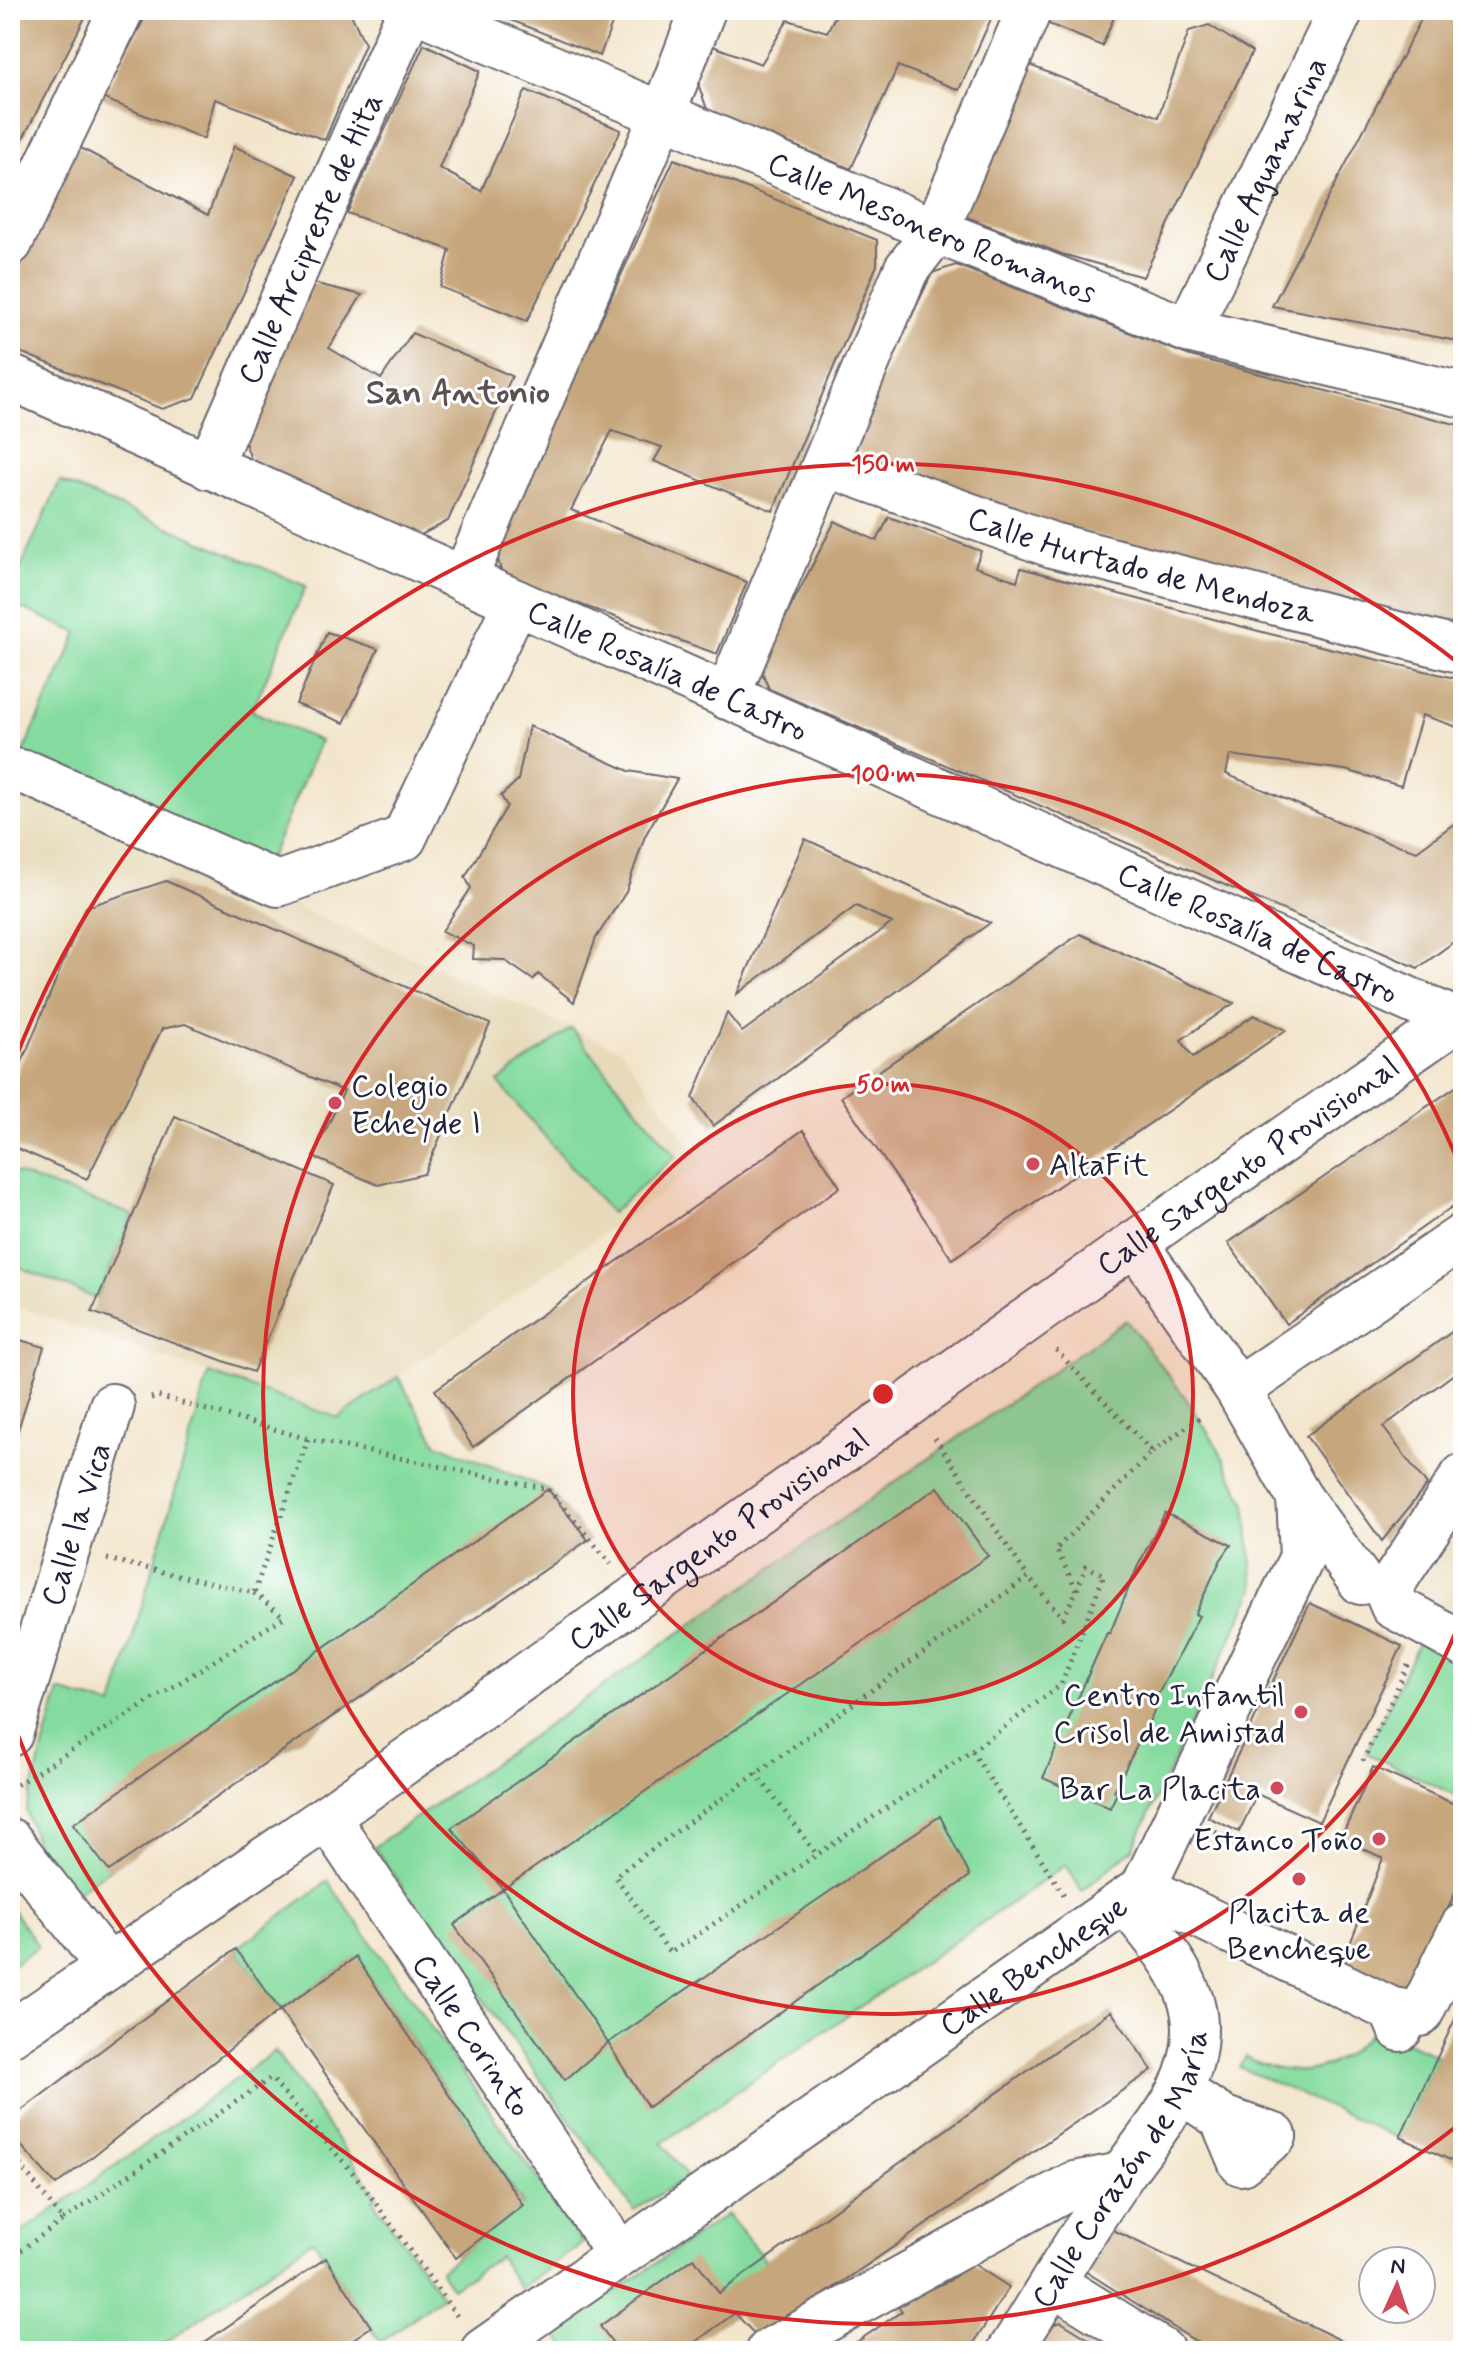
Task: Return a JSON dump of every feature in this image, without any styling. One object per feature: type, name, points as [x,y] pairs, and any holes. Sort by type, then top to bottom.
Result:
[{"type":"street","points":[[10,243],[121,10]]},
{"type":"street","name":"Calle Mesonero Romanos","points":[[413,10],[936,231],[1188,330],[1463,395]]},
{"type":"street","name":"Calle Arcipreste de Hita","points":[[209,467],[413,10]]},
{"type":"street","points":[[464,580],[662,116],[703,10]]},
{"type":"street","points":[[727,697],[906,270],[936,231],[1029,10]]},
{"type":"street","name":"Calle Aguamarina","points":[[1188,330],[1341,10]]},
{"type":"street","name":"Calle Rosalía de Castro","points":[[10,377],[727,697],[1459,1018]]},
{"type":"street","name":"Calle Hurtado de Mendoza","points":[[826,464],[1052,545],[1463,651]]},
{"type":"street","points":[[10,770],[30,774],[278,884],[404,838],[516,602]]},
{"type":"street","name":"Calle Sargento Provisional","points":[[10,2034],[327,1817],[1135,1243],[1459,1018]]},
{"type":"street","points":[[1238,1390],[1463,1236]]},
{"type":"street","name":"Calle Bencheque","points":[[483,2351],[1134,1895],[1302,1557],[1299,1497],[1238,1390],[1135,1243]]},
{"type":"street","name":"Calle la Vica","points":[[10,1734],[112,1406]]},
{"type":"street","points":[[1463,1476],[1387,1592],[1393,1606],[1463,1644]]},
{"type":"street","points":[[1299,1497],[1361,1582]]},
{"type":"street","name":"Calle Corinto","points":[[327,1817],[619,2254]]},
{"type":"street","points":[[10,1841],[107,1965]]},
{"type":"street","points":[[1134,1895],[1409,2028]]},
{"type":"street","name":"Calle Corazón de María","points":[[1010,2351],[1121,2175],[1166,2118],[1188,2077],[1196,2026],[1183,1981],[1134,1895]]},
{"type":"street","points":[[1409,2028],[1420,2014],[1463,1926]]},
{"type":"street","points":[[1409,2028],[1457,1991]]},
{"type":"street","points":[[1181,2091],[1222,2118],[1274,2136],[1241,2163],[1222,2118]]},
{"type":"street","points":[[769,2351],[1074,2184],[1121,2175]]},
{"type":"street","points":[[1053,2283],[1162,2351]]},
{"type":"path","points":[[1028,1319],[1152,1452]]},
{"type":"path","points":[[1077,1590],[1056,1549],[1152,1452],[1238,1390]]},
{"type":"path","points":[[112,1406],[158,1396],[308,1439],[548,1489],[638,1596]]},
{"type":"path","points":[[911,1402],[1028,1577],[1063,1618],[1086,1566],[1104,1575],[1061,1685],[972,1751],[670,1953],[615,1876],[1028,1577]]},
{"type":"path","points":[[254,1593],[308,1439]]},
{"type":"path","points":[[10,1789],[284,1617],[254,1593],[67,1550]]},
{"type":"path","points":[[1363,1761],[1412,1656]]},
{"type":"path","points":[[972,1751],[1086,1929]]},
{"type":"path","points":[[756,1773],[817,1855]]},
{"type":"path","points":[[10,2258],[271,2078],[359,2180],[483,2351]]},
{"type":"path","points":[[10,2152],[63,2220]]},
{"type":"shaded area","name":"Colegio Echeyde I","points":[[25,787],[621,1050],[703,1164],[338,1418],[10,1304],[10,880]]},
{"type":"shaded area","points":[[1463,1518],[1463,1625],[1412,1598]]},
{"type":"green space","points":[[60,481],[306,586],[252,711],[320,741],[268,863],[21,756],[78,633],[10,603],[10,591]]},
{"type":"green space","points":[[571,1028],[676,1156],[611,1213],[498,1082]]},
{"type":"green space","points":[[10,1171],[133,1215],[97,1299],[10,1263]]},
{"type":"green space","points":[[1126,1320],[1183,1394],[1218,1448],[1246,1504],[1254,1589],[1133,1849],[1082,1891],[1066,1865],[662,2143],[687,2177],[634,2210],[374,1847]]},
{"type":"green space","points":[[209,1373],[338,1418],[398,1377],[437,1444],[548,1489],[588,1540],[73,1895],[38,1852],[26,1810],[59,1691],[113,1706]]},
{"type":"green space","points":[[1418,1643],[1463,1663],[1463,1799],[1366,1753]]},
{"type":"green space","points":[[328,1881],[583,2243],[520,2289],[499,2257],[452,2288],[440,2270],[523,2204],[356,1958],[280,2010],[236,1949]]},
{"type":"green space","points":[[10,1906],[38,1946],[10,1967]]},
{"type":"green space","points":[[1384,2017],[1391,2035],[1438,2056],[1400,2139],[1239,2067],[1246,2057],[1288,2071],[1323,2067],[1354,2048]]},
{"type":"green space","points":[[275,2051],[377,2196],[373,2200],[442,2296],[381,2342],[313,2240],[153,2351],[10,2351],[10,2241]]},
{"type":"green space","points":[[727,2214],[765,2260],[735,2313],[679,2351],[569,2351],[556,2333]]},
{"type":"building","points":[[10,10],[89,10],[12,160],[10,159]]},
{"type":"building","points":[[149,10],[350,12],[365,44],[325,140],[215,99],[204,139],[102,98]]},
{"type":"building","points":[[486,10],[617,10],[600,56]]},
{"type":"building","points":[[838,10],[995,10],[959,90],[898,66],[851,169],[707,109],[697,81],[713,46],[761,64],[788,20],[827,32]]},
{"type":"building","points":[[1050,10],[1117,10],[1102,46],[1044,22]]},
{"type":"building","points":[[1426,10],[1463,10],[1463,342],[1272,306]]},
{"type":"building","points":[[1209,25],[1252,52],[1143,277],[1062,254],[962,215],[1027,64],[1158,117],[1189,31]]},
{"type":"building","points":[[424,44],[480,71],[439,168],[481,191],[526,90],[621,130],[527,321],[440,287],[450,250],[347,213]]},
{"type":"building","points":[[73,144],[208,215],[234,146],[298,176],[195,398],[162,409],[10,348],[10,269]]},
{"type":"building","points":[[674,159],[877,240],[877,265],[773,511],[654,461],[662,447],[612,431],[571,510],[747,582],[717,654],[502,576],[496,550]]},
{"type":"building","points":[[956,265],[1190,356],[1463,426],[1463,632],[1034,519],[864,457],[854,446],[856,434],[932,273]]},
{"type":"building","points":[[313,283],[362,295],[329,348],[381,379],[412,333],[512,376],[448,521],[417,537],[254,467],[243,437]]},
{"type":"building","points":[[889,517],[981,551],[975,567],[1017,581],[1021,568],[1270,634],[1463,680],[1463,729],[1422,715],[1401,786],[1345,770],[1230,755],[1226,774],[1382,840],[1417,851],[1463,817],[1463,935],[1418,968],[769,689],[760,667],[835,521],[877,541]]},
{"type":"building","points":[[327,632],[378,649],[344,723],[296,704]]},
{"type":"building","points":[[529,726],[629,771],[677,779],[645,836],[626,892],[596,938],[574,1002],[538,974],[533,980],[504,960],[473,959],[474,946],[442,931],[471,888],[465,877],[507,806],[501,796],[518,780]]},
{"type":"building","points":[[805,839],[990,923],[713,1126],[693,1098],[727,1013],[742,1032],[892,923],[856,906],[737,994]]},
{"type":"building","points":[[166,881],[490,1024],[424,1174],[378,1185],[313,1157],[344,1091],[185,1024],[162,1029],[87,1179],[10,1145],[10,1091],[86,907]]},
{"type":"building","points":[[1080,934],[1234,1003],[1181,1040],[1193,1057],[1254,1015],[1286,1030],[952,1259],[841,1097]]},
{"type":"building","points":[[1463,1082],[1463,1199],[1286,1324],[1228,1243]]},
{"type":"building","points":[[175,1116],[334,1185],[253,1372],[92,1312]]},
{"type":"building","points":[[803,1130],[840,1187],[473,1447],[435,1390]]},
{"type":"building","points":[[1463,1324],[1463,1367],[1383,1427],[1427,1485],[1382,1541],[1306,1436]]},
{"type":"building","points":[[10,1337],[44,1347],[11,1452],[10,1452]]},
{"type":"building","points":[[938,1487],[988,1556],[503,1889],[451,1828]]},
{"type":"building","points":[[548,1489],[588,1540],[109,1871],[73,1824]]},
{"type":"building","points":[[1165,1513],[1231,1545],[1220,1561],[1195,1614],[1199,1616],[1154,1702],[1158,1704],[1114,1791],[1117,1793],[1110,1808],[1043,1778],[1107,1633],[1110,1633],[1137,1568]]},
{"type":"building","points":[[1310,1603],[1402,1646],[1319,1822],[1257,1794],[1239,1832],[1208,1817]]},
{"type":"building","points":[[1373,1767],[1463,1808],[1463,1876],[1406,1999],[1340,1970],[1383,1858],[1341,1838]]},
{"type":"building","points":[[940,1816],[970,1876],[648,2107],[608,2043]]},
{"type":"building","points":[[503,1889],[608,2043],[565,2080],[454,1925]]},
{"type":"building","points":[[236,1949],[280,2010],[56,2185],[10,2133],[10,2119]]},
{"type":"building","points":[[356,1957],[523,2205],[456,2258],[280,2010]]},
{"type":"building","points":[[1463,2002],[1463,2166],[1400,2137]]},
{"type":"building","points":[[1111,2011],[1152,2070],[759,2339],[735,2313],[683,2351],[619,2351],[600,2326],[694,2258],[719,2293]]},
{"type":"building","points":[[1107,2227],[1363,2351],[1211,2351],[1080,2268]]},
{"type":"building","points":[[326,2258],[371,2327],[335,2351],[192,2351]]},
{"type":"building","points":[[972,2263],[1009,2287],[969,2351],[859,2351],[851,2346],[902,2311],[895,2303],[949,2281]]},
{"type":"building","points":[[1061,2322],[1108,2351],[1027,2351],[1040,2328]]},
{"type":"place","name":"Colegio Echeyde I","points":[[335,1103]]},
{"type":"place","name":"AltaFit","points":[[1033,1164]]},
{"type":"place","name":"Centro Infantil Crisol de Amistad","points":[[1301,1712]]},
{"type":"place","name":"Bar La Placita","points":[[1277,1788]]},
{"type":"place","name":"Estanco Toño","points":[[1379,1839]]},
{"type":"place","name":"Placita de Bencheque","points":[[1299,1879]]},
{"type":"district","name":"San Antonio","points":[[458,391]]}]
